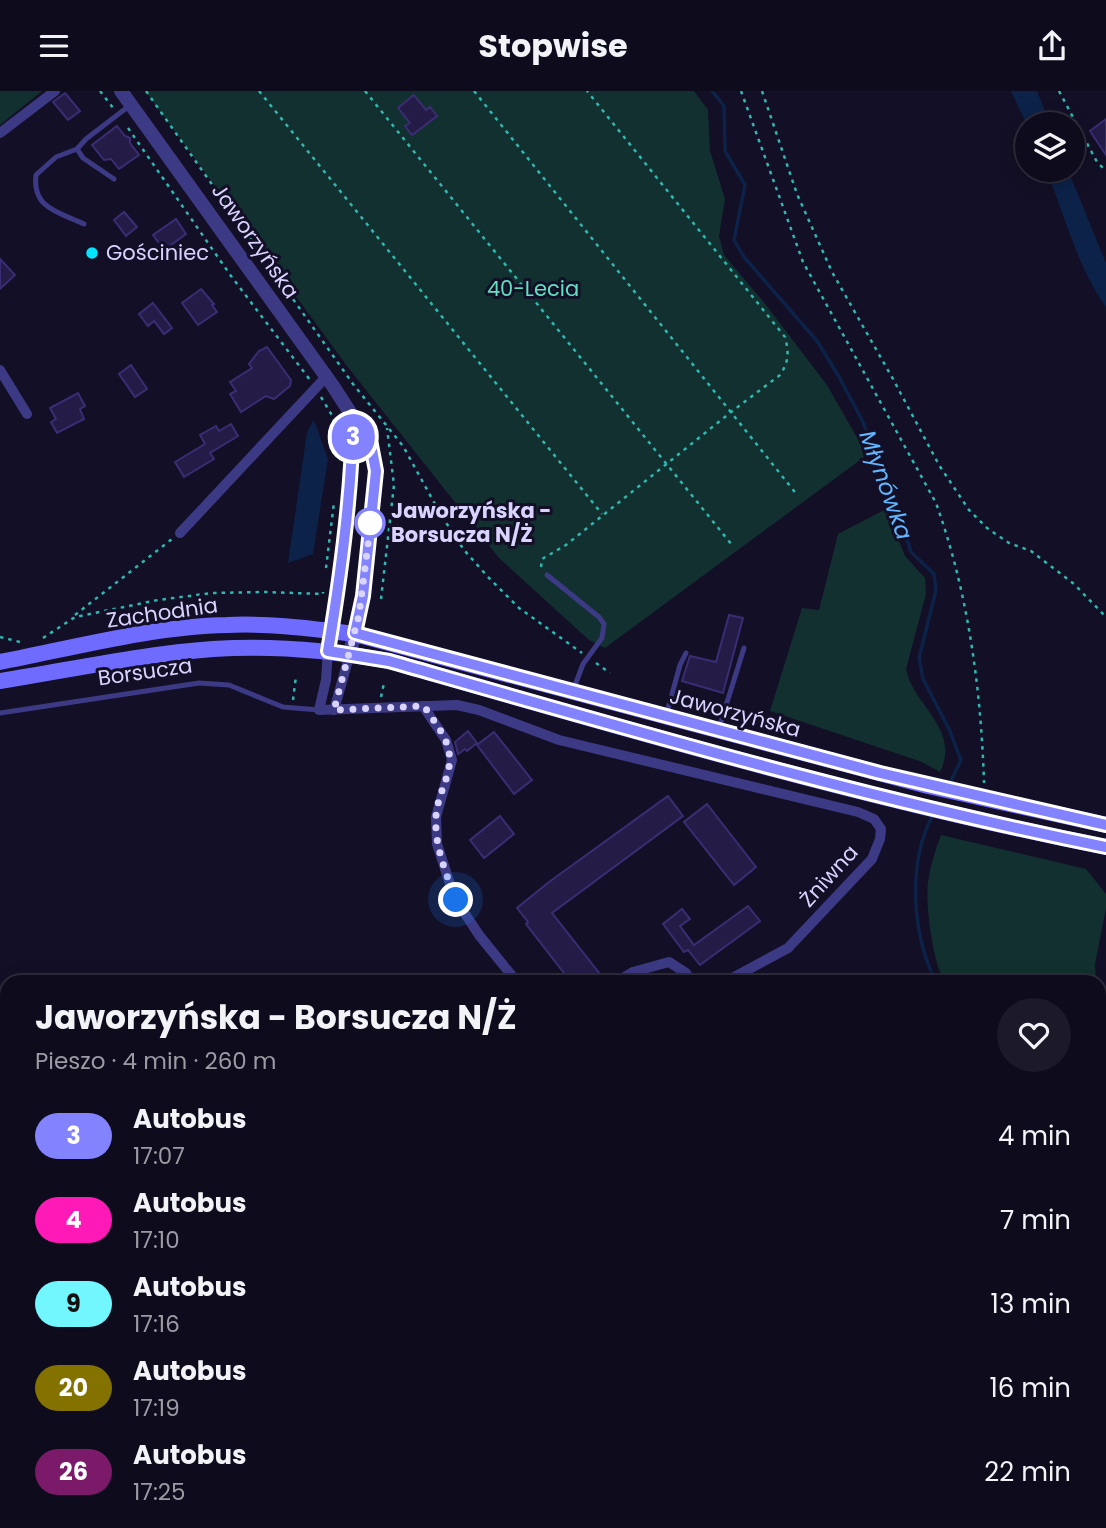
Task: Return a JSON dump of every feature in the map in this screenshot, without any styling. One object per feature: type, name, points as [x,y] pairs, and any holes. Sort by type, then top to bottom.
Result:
[{"type":"main road","name":"Zachodnia","points":[[0,662],[153,633],[201,627],[272,625],[331,631]]},
{"type":"main road","name":"Jaworzyńska","points":[[331,631],[355,633],[928,786],[1106,825]]},
{"type":"main road","name":"Zachodnia","points":[[0,681],[211,649],[284,647],[328,651]]},
{"type":"main road","points":[[328,651],[389,661],[667,741],[946,814],[1106,847]]},
{"type":"street","points":[[0,133],[55,91]]},
{"type":"street","name":"Jaworzyńska","points":[[121,91],[326,377],[371,445],[376,471],[363,596],[350,653]]},
{"type":"street","points":[[0,370],[27,414]]},
{"type":"street","points":[[180,533],[326,377]]},
{"type":"street","points":[[318,710],[326,680],[352,461],[353,417]]},
{"type":"street","points":[[334,710],[350,653]]},
{"type":"street","name":"Żniwna","points":[[318,710],[457,705],[479,710],[559,740],[858,812],[874,819],[881,829],[872,859],[788,948],[738,975]]},
{"type":"street","points":[[424,706],[446,740],[452,760],[436,817],[437,844],[449,881],[456,900],[479,935],[511,975]]},
{"type":"street","points":[[638,975],[669,962],[687,975]]},
{"type":"lane","points":[[84,224],[44,205],[34,190],[36,175],[56,157],[77,149],[131,104]]},
{"type":"lane","points":[[77,149],[83,158],[114,179]]},
{"type":"lane","points":[[547,575],[603,622],[602,638],[588,657],[572,692]]},
{"type":"lane","points":[[718,731],[744,648]]},
{"type":"lane","points":[[666,716],[686,653]]},
{"type":"lane","name":"Borsucza","points":[[0,713],[199,683],[229,685],[292,709],[318,710]]},
{"type":"path","points":[[146,91],[353,384],[403,446],[441,515],[464,549],[519,608],[610,673]]},
{"type":"path","points":[[259,91],[602,514]]},
{"type":"path","points":[[365,91],[732,545]]},
{"type":"path","points":[[474,91],[798,496]]},
{"type":"path","points":[[547,575],[541,567],[542,559],[566,545],[730,412],[780,375],[789,353],[785,337],[587,91]]},
{"type":"path","points":[[741,91],[803,263],[936,503],[950,542],[974,657],[984,784]]},
{"type":"path","points":[[762,91],[797,194],[832,272],[939,465],[969,510],[987,528],[1009,543],[1031,551],[1074,584],[1106,617]]},
{"type":"path","points":[[1059,91],[1097,162],[1106,171]]},
{"type":"path","points":[[128,128],[315,388],[333,417],[339,439]]},
{"type":"path","points":[[381,599],[394,485],[386,424]]},
{"type":"path","points":[[326,568],[334,502]]},
{"type":"path","points":[[40,640],[180,533]]},
{"type":"path","points":[[69,620],[83,614],[120,607],[212,593],[323,594],[324,581]]},
{"type":"path","points":[[0,637],[25,644]]},
{"type":"path","points":[[292,709],[296,676]]},
{"type":"green space","points":[[0,91],[42,91],[0,125]]},
{"type":"green space","name":"40-Lecia","points":[[145,91],[694,91],[708,110],[710,151],[725,199],[719,236],[724,255],[827,385],[867,455],[605,648],[589,640],[499,558],[347,366]]},
{"type":"green space","points":[[886,509],[905,556],[925,578],[926,594],[906,669],[910,682],[940,730],[945,743],[945,756],[940,772],[922,762],[770,711],[802,608],[819,610],[838,534]]},
{"type":"green space","points":[[941,835],[1086,869],[1106,894],[1096,975],[942,975],[931,934],[928,905],[928,883]]},
{"type":"water","points":[[1011,91],[1037,91],[1045,112],[1021,112]]},
{"type":"water","points":[[1050,182],[1073,182],[1106,263],[1106,307],[1079,258]]},
{"type":"water","points":[[314,420],[328,459],[313,554],[288,563],[307,432]]},
{"type":"building","points":[[65,93],[80,111],[68,120],[53,102]]},
{"type":"building","points":[[414,95],[426,110],[430,107],[437,116],[412,135],[405,126],[410,123],[398,108]]},
{"type":"building","points":[[1106,119],[1106,155],[1090,131]]},
{"type":"building","points":[[117,126],[130,138],[130,143],[139,155],[119,169],[111,159],[104,160],[92,145]]},
{"type":"building","points":[[124,212],[137,227],[126,236],[114,220]]},
{"type":"building","points":[[176,219],[186,234],[164,250],[153,235]]},
{"type":"building","points":[[0,259],[15,275],[0,289]]},
{"type":"building","points":[[201,289],[214,304],[212,305],[217,312],[198,325],[182,303]]},
{"type":"building","points":[[153,303],[172,328],[164,334],[154,321],[148,326],[139,314]]},
{"type":"building","points":[[267,347],[291,380],[290,386],[274,399],[266,396],[241,412],[230,394],[236,391],[230,382],[252,368],[249,364],[259,351]]},
{"type":"building","points":[[131,365],[147,389],[135,397],[119,374]]},
{"type":"building","points":[[78,393],[85,406],[80,409],[84,419],[57,433],[51,422],[56,419],[50,408]]},
{"type":"building","points":[[231,424],[238,436],[210,453],[214,459],[184,477],[175,462],[205,444],[200,435],[216,426],[219,431]]},
{"type":"building","points":[[729,615],[743,618],[723,693],[682,681],[690,656],[716,662]]},
{"type":"building","points":[[468,731],[477,743],[458,754],[455,742]]},
{"type":"building","points":[[494,732],[532,780],[514,794],[477,745]]},
{"type":"building","points":[[668,796],[683,816],[552,913],[599,975],[566,975],[526,924],[528,922],[517,908]]},
{"type":"building","points":[[707,804],[756,867],[734,885],[684,822]]},
{"type":"building","points":[[500,816],[514,834],[484,858],[470,840]]},
{"type":"building","points":[[748,906],[760,921],[700,965],[688,950],[684,952],[663,924],[682,909],[690,919],[680,926],[694,945]]},
{"type":"waterway","name":"Młynówka","points":[[712,91],[724,106],[725,151],[745,185],[734,240],[744,257],[817,341],[838,375],[861,418],[891,489],[911,552],[934,574],[936,590],[919,658],[923,679],[949,729],[961,760],[948,787]]},
{"type":"waterway","name":"Młynówka","points":[[933,815],[919,854],[916,899],[922,943],[933,975]]},
{"type":"bus line","name":"3","points":[[1106,825],[936,787],[761,743],[355,633],[363,596],[376,471],[371,445],[353,417],[352,461],[328,651],[389,661],[801,778],[946,814],[1106,847]]},
{"type":"place","name":"Gościniec","points":[[92,253]]},
{"type":"place","name":"Jaworzyńska - Borsucza N/Ż","points":[[370,523]]},
{"type":"route","points":[[370,523],[371,521],[363,596],[334,710],[424,706],[439,728],[452,760],[436,817],[437,844],[456,900]]}]
